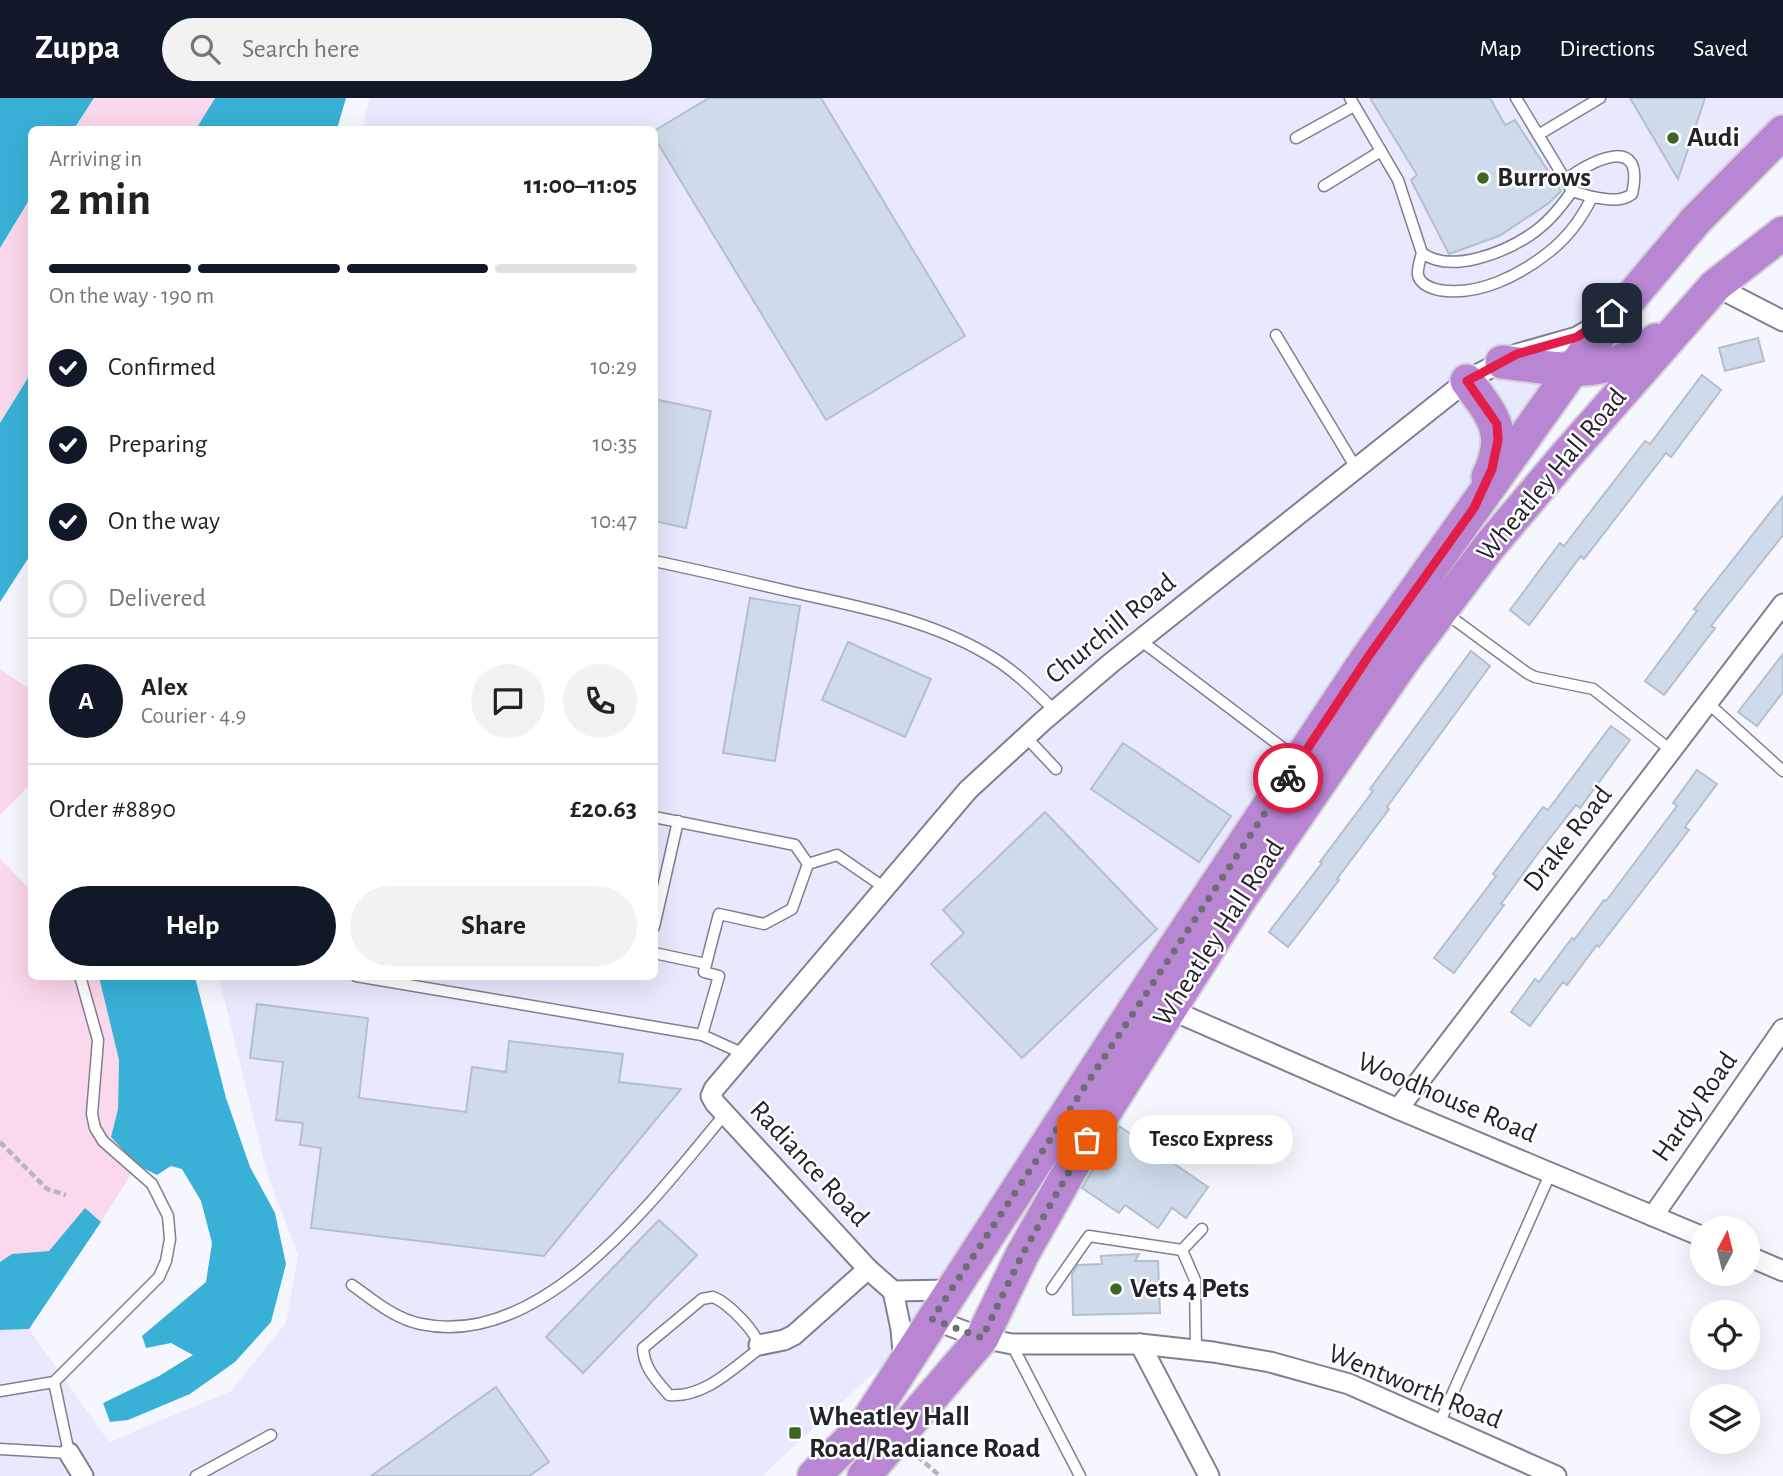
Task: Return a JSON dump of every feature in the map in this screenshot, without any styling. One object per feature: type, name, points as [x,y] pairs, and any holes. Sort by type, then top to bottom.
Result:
[{"type":"highway","points":[[1744,172],[1783,114]]},
{"type":"highway","name":"Wheatley Hall Road","points":[[971,1333],[951,1290],[1368,657],[1584,352],[1696,220],[1783,132]]},
{"type":"highway","points":[[1744,172],[1783,143]]},
{"type":"highway","name":"Wheatley Hall Road","points":[[864,1476],[971,1333],[1022,1255],[1087,1140],[1169,1009],[1269,856],[1441,609],[1564,458],[1709,293],[1783,233]]},
{"type":"highway","points":[[1502,362],[1573,370],[1600,369],[1638,354],[1709,293]]},
{"type":"highway","points":[[1467,381],[1497,424],[1498,440],[1492,469],[1474,508]]},
{"type":"highway","name":"Wheatley Hall Road","points":[[814,1476],[865,1425],[904,1365],[971,1333]]},
{"type":"street","points":[[1709,293],[1783,321]]},
{"type":"street","name":"Churchill Road","points":[[711,1096],[968,790],[1055,711],[1140,640],[1467,381],[1517,354],[1577,337],[1627,302]]},
{"type":"street","name":"Drake Road","points":[[1398,1109],[1783,604]]},
{"type":"street","name":"Woodhouse Road","points":[[1169,1009],[1690,1232]]},
{"type":"street","name":"Hardy Road","points":[[1653,1216],[1783,1029]]},
{"type":"street","name":"Radiance Road","points":[[711,1096],[893,1292]]},
{"type":"street","points":[[1760,1261],[1783,1271]]},
{"type":"street","name":"Radiance Road","points":[[759,1345],[794,1335],[869,1269]]},
{"type":"street","points":[[904,1365],[901,1329],[893,1292],[951,1290]]},
{"type":"street","name":"Wentworth Road","points":[[971,1333],[1140,1343],[1270,1363],[1349,1384],[1556,1476]]},
{"type":"street","points":[[1140,1343],[1209,1476]]},
{"type":"street","points":[[69,1453],[83,1476]]},
{"type":"lane","points":[[1516,98],[1565,180],[1572,191],[1611,200],[1625,199],[1632,194],[1633,169],[1630,163],[1619,156],[1607,156],[1565,180]]},
{"type":"lane","points":[[1538,135],[1600,98]]},
{"type":"lane","points":[[1296,138],[1352,102],[1398,180],[1422,254],[1418,273],[1422,282],[1431,288],[1446,291],[1480,288],[1514,275],[1549,253],[1585,214],[1592,197]]},
{"type":"lane","points":[[1324,186],[1381,151]]},
{"type":"lane","points":[[1422,254],[1431,260],[1458,262],[1495,253],[1530,235],[1562,205],[1572,191]]},
{"type":"lane","points":[[1276,335],[1356,468]]},
{"type":"lane","points":[[658,562],[850,604],[948,635],[985,653],[1021,677],[1055,711]]},
{"type":"lane","points":[[1441,609],[1527,673],[1592,689],[1672,751]]},
{"type":"lane","points":[[1140,640],[1299,760]]},
{"type":"lane","points":[[1709,704],[1783,771]]},
{"type":"lane","points":[[1026,737],[1056,769]]},
{"type":"lane","points":[[658,818],[795,845],[808,864]]},
{"type":"lane","points":[[658,909],[678,821]]},
{"type":"lane","points":[[808,864],[837,855],[885,888]]},
{"type":"lane","points":[[702,1035],[719,976],[705,972],[719,914],[764,924],[792,909],[808,864]]},
{"type":"lane","points":[[658,954],[706,964]]},
{"type":"lane","points":[[0,1391],[54,1382],[159,1277],[166,1261],[170,1239],[168,1216],[152,1184],[103,1141],[95,1128],[92,1114],[98,1040],[81,980]]},
{"type":"lane","points":[[379,980],[702,1035],[744,1054]]},
{"type":"lane","points":[[425,988],[426,980]]},
{"type":"lane","points":[[352,1285],[400,1317],[420,1324],[451,1328],[494,1320],[533,1304],[557,1290],[629,1225],[725,1114]]},
{"type":"lane","points":[[1439,1424],[1551,1171]]},
{"type":"lane","points":[[1182,1251],[1202,1229]]},
{"type":"lane","points":[[1052,1289],[1089,1237],[1182,1251]]},
{"type":"lane","points":[[1182,1251],[1195,1280],[1196,1350]]},
{"type":"lane","points":[[713,1297],[723,1301],[751,1330],[759,1345],[759,1349],[704,1389],[688,1396],[669,1395],[651,1375],[644,1359],[643,1348],[702,1299],[713,1297]]},
{"type":"lane","points":[[971,1333],[1080,1476]]},
{"type":"lane","points":[[0,1449],[69,1453],[54,1382]]},
{"type":"lane","points":[[196,1476],[271,1435]]},
{"type":"path","points":[[0,1142],[47,1189],[66,1195]]},
{"type":"shaded area","points":[[94,98],[215,98],[198,126],[76,126]]},
{"type":"shaded area","points":[[370,98],[1783,98],[1783,132],[1585,352],[932,1319],[762,1476],[0,1476],[0,1330],[29,1329],[109,1442],[231,1391],[286,1323],[298,1255],[267,1174],[220,980],[658,980],[658,126],[363,126]]},
{"type":"shaded area","points":[[28,202],[28,378],[0,423],[0,248]]},
{"type":"shaded area","points":[[0,669],[28,688],[28,787],[0,815]]},
{"type":"shaded area","points":[[0,858],[28,888],[28,980],[100,980],[119,1060],[118,1109],[111,1137],[137,1165],[101,1222],[85,1209],[49,1251],[12,1254],[0,1262]]},
{"type":"water","points":[[0,98],[94,98],[76,126],[28,126],[28,202],[0,248]]},
{"type":"water","points":[[215,98],[346,98],[338,126],[198,126]]},
{"type":"water","points":[[28,378],[28,559],[0,602],[0,423]]},
{"type":"water","points":[[100,980],[196,980],[226,1098],[250,1167],[275,1213],[286,1264],[271,1322],[235,1362],[190,1394],[128,1420],[110,1422],[103,1403],[159,1376],[193,1355],[171,1343],[146,1348],[142,1336],[206,1282],[212,1243],[201,1201],[182,1169],[171,1166],[157,1175],[137,1165],[111,1137],[118,1109],[119,1060]]},
{"type":"water","points":[[85,1208],[101,1222],[29,1329],[0,1330],[0,1262],[12,1254],[49,1251]]},
{"type":"building","points":[[709,98],[821,98],[965,336],[826,420],[658,144],[658,129]]},
{"type":"building","name":"Burrows","points":[[1370,98],[1490,98],[1505,125],[1515,120],[1561,191],[1549,203],[1499,236],[1449,254],[1411,180],[1417,175]]},
{"type":"building","name":"Audi","points":[[1630,98],[1705,98],[1678,179]]},
{"type":"building","points":[[1758,338],[1764,361],[1725,371],[1719,348]]},
{"type":"building","points":[[1702,375],[1721,390],[1671,457],[1666,453],[1584,559],[1581,556],[1529,625],[1510,610],[1560,543],[1564,546],[1645,441],[1650,444]]},
{"type":"building","points":[[658,400],[711,411],[686,528],[658,522]]},
{"type":"building","points":[[1783,496],[1783,535],[1711,626],[1715,628],[1664,695],[1645,681],[1697,611],[1694,609]]},
{"type":"building","points":[[750,598],[800,606],[775,761],[723,753]]},
{"type":"building","points":[[848,642],[931,679],[905,737],[822,700]]},
{"type":"building","points":[[1471,651],[1490,666],[1387,807],[1389,809],[1337,879],[1339,880],[1288,947],[1269,932],[1322,863],[1320,862],[1373,791],[1370,789]]},
{"type":"building","points":[[1783,654],[1783,692],[1757,726],[1738,712]]},
{"type":"building","points":[[1611,726],[1630,740],[1580,808],[1576,805],[1536,856],[1454,973],[1434,958],[1496,876],[1493,874],[1543,807],[1548,810]]},
{"type":"building","points":[[1123,743],[1231,816],[1199,862],[1091,789]]},
{"type":"building","points":[[1697,770],[1717,784],[1685,827],[1689,830],[1599,947],[1597,945],[1567,985],[1563,982],[1530,1026],[1511,1012],[1535,979],[1539,982],[1572,938],[1574,940],[1604,900],[1606,901],[1677,806],[1673,803]]},
{"type":"building","points":[[1045,812],[1157,929],[1022,1058],[931,964],[964,933],[943,910]]},
{"type":"building","points":[[257,1004],[368,1018],[359,1098],[466,1112],[472,1067],[506,1072],[509,1041],[623,1054],[619,1082],[681,1089],[544,1256],[311,1228],[321,1148],[300,1145],[303,1123],[276,1120],[283,1062],[250,1058]]},
{"type":"building","points":[[1119,1126],[1208,1187],[1186,1218],[1172,1208],[1158,1228],[1125,1205],[1119,1213],[1082,1188]]},
{"type":"building","points":[[659,1220],[697,1255],[583,1373],[546,1337]]},
{"type":"building","name":"Vets 4 Pets","points":[[1139,1254],[1135,1261],[1158,1261],[1160,1313],[1073,1315],[1072,1274],[1078,1265],[1102,1264],[1101,1256]]},
{"type":"building","points":[[496,1387],[549,1462],[529,1476],[371,1476]]},
{"type":"way so far","points":[[1087,1140],[1022,1255],[982,1338],[932,1319],[1288,778]]},
{"type":"place","name":"Audi","points":[[1673,138]]},
{"type":"place","name":"Burrows","points":[[1483,178]]},
{"type":"place","name":"Tesco Express","points":[[1087,1140]]},
{"type":"place","name":"Vets 4 Pets","points":[[1116,1289]]},
{"type":"place","name":"Wheatley Hall Road/Radiance Road","points":[[795,1433]]},
{"type":"route","points":[[1288,778],[1368,657],[1474,508],[1492,469],[1498,440],[1497,424],[1467,381],[1517,354],[1577,337],[1612,313]]}]
